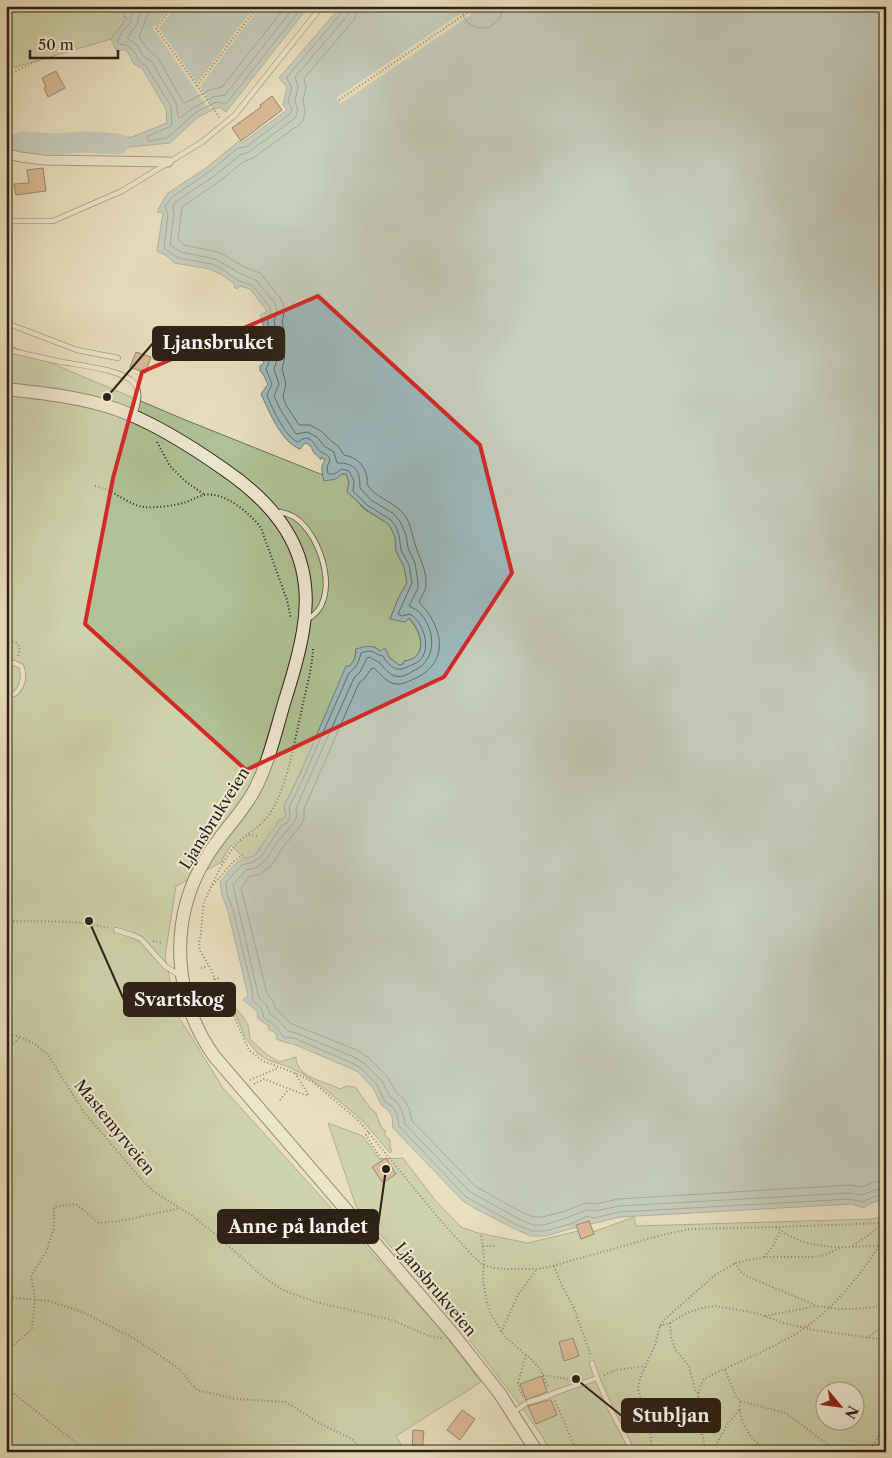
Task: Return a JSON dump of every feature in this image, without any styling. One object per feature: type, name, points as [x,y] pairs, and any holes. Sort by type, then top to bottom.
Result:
[{"type":"main road","name":"Ljansbrukveien","points":[[6,389],[88,401],[134,416],[178,439],[222,468],[256,494],[274,512],[293,542],[302,567],[306,595],[298,621],[302,638],[262,774],[247,803],[206,857],[197,872],[187,898],[180,927],[180,943],[182,977],[190,1008],[200,1033],[214,1056],[244,1086],[453,1334],[487,1376],[537,1452]]},
{"type":"street","points":[[6,153],[44,160],[168,162]]},
{"type":"lane","points":[[6,221],[53,221],[122,191],[202,142],[235,115],[322,6]]},
{"type":"lane","points":[[6,323],[77,350],[118,358]]},
{"type":"lane","points":[[6,347],[12,351],[106,370],[128,378],[134,383],[139,395],[134,416]]},
{"type":"lane","points":[[274,512],[285,513],[299,521],[318,547],[322,559],[326,581],[324,599],[316,614],[311,618],[298,621]]},
{"type":"lane","points":[[6,664],[17,664],[21,666],[24,673],[16,693],[12,696],[6,696]]},
{"type":"lane","points":[[116,930],[141,939],[165,966],[182,977]]},
{"type":"lane","points":[[592,1363],[597,1378],[633,1452]]},
{"type":"lane","points":[[513,1413],[527,1403],[597,1378]]},
{"type":"path","points":[[173,6],[156,28],[224,123]]},
{"type":"path","points":[[197,87],[258,6]]},
{"type":"path","points":[[339,100],[477,6]]},
{"type":"path","points":[[6,76],[38,60]]},
{"type":"path","points":[[157,442],[170,466],[185,481],[205,495]]},
{"type":"path","points":[[95,486],[104,488],[134,505],[144,507],[185,503],[205,495],[216,496],[234,503],[248,513],[261,528],[287,600],[298,621]]},
{"type":"path","points":[[6,639],[18,644],[20,650],[17,664]]},
{"type":"path","points":[[313,647],[310,674],[286,774],[279,795],[269,815],[229,853],[203,904],[204,921],[198,946],[229,1005],[249,1050],[263,1061],[313,1082],[359,1121],[440,1220],[483,1265],[494,1268],[537,1269],[554,1266],[682,1230],[885,1223]]},
{"type":"path","points":[[248,834],[258,836]]},
{"type":"path","points":[[211,888],[234,861],[243,855]]},
{"type":"path","points":[[6,921],[76,922],[116,930]]},
{"type":"path","points":[[201,968],[208,966]]},
{"type":"path","points":[[214,979],[220,978]]},
{"type":"path","name":"Mastemyrveien","points":[[6,1033],[35,1044],[48,1056],[83,1111],[153,1191],[214,1233],[266,1279],[285,1291],[316,1302],[392,1320],[434,1338],[453,1334]]},
{"type":"path","points":[[6,1051],[20,1037]]},
{"type":"path","points":[[244,1086],[279,1067]]},
{"type":"path","points":[[244,1086],[264,1079],[288,1090],[308,1096],[295,1073]]},
{"type":"path","points":[[280,1100],[288,1090]]},
{"type":"path","points":[[369,1132],[366,1135],[381,1159]]},
{"type":"path","points":[[6,1352],[32,1329],[35,1299],[32,1276],[46,1252],[54,1228],[54,1207],[76,1204],[99,1223],[121,1221],[180,1208]]},
{"type":"path","points":[[851,1248],[885,1223]]},
{"type":"path","points":[[776,1228],[809,1244],[840,1248],[886,1246]]},
{"type":"path","points":[[764,1257],[773,1246],[780,1230]]},
{"type":"path","points":[[481,1236],[484,1256],[483,1280],[487,1303],[494,1322],[501,1333],[536,1364],[543,1374],[549,1394]]},
{"type":"path","points":[[483,1246],[496,1246]]},
{"type":"path","points":[[706,1452],[699,1421],[699,1395],[704,1379],[805,1328],[828,1308],[857,1276],[879,1246]]},
{"type":"path","points":[[651,1452],[650,1426],[638,1389],[640,1378],[660,1326],[665,1319],[700,1286],[735,1263],[764,1257],[812,1257],[825,1255],[840,1248]]},
{"type":"path","points":[[735,1263],[741,1272],[747,1276],[817,1306],[856,1309],[874,1307],[886,1302]]},
{"type":"path","points":[[554,1266],[574,1308],[592,1363]]},
{"type":"path","points":[[501,1333],[518,1295],[537,1269]]},
{"type":"path","points":[[6,1296],[49,1301],[86,1313],[140,1342],[177,1367],[197,1390],[236,1399],[286,1402],[319,1423],[352,1439],[363,1452]]},
{"type":"path","points":[[660,1326],[688,1312],[711,1306],[736,1309],[805,1328],[886,1340]]},
{"type":"path","points":[[764,1316],[817,1306]]},
{"type":"path","points":[[670,1322],[671,1337],[675,1349],[689,1366],[695,1390],[699,1395]]},
{"type":"path","points":[[867,1338],[886,1324]]},
{"type":"path","points":[[526,1355],[518,1383],[527,1403]]},
{"type":"path","points":[[597,1378],[616,1370],[646,1366]]},
{"type":"path","points":[[725,1370],[740,1401],[786,1413],[828,1445],[844,1451],[874,1452]]},
{"type":"path","points":[[543,1374],[570,1379],[580,1384]]},
{"type":"path","points":[[6,1387],[86,1451],[90,1452]]},
{"type":"path","points":[[555,1400],[577,1452]]},
{"type":"path","points":[[740,1401],[742,1419],[751,1436],[761,1445],[764,1452]]},
{"type":"path","points":[[712,1452],[727,1425],[740,1409]]},
{"type":"path","points":[[868,1451],[883,1431],[886,1415]]},
{"type":"highlighted area","points":[[318,296],[480,445],[512,573],[444,677],[246,770],[85,624],[113,478],[142,372]]},
{"type":"green space","points":[[6,6],[131,7],[123,16],[127,18],[111,39],[6,70]]},
{"type":"green space","points":[[6,344],[183,419],[323,475],[324,480],[346,474],[349,482],[347,492],[364,509],[387,523],[395,537],[396,551],[404,567],[407,583],[390,619],[408,618],[413,623],[421,643],[420,650],[412,659],[404,661],[403,664],[399,665],[389,657],[386,651],[380,651],[375,647],[356,649],[355,658],[284,806],[286,815],[278,821],[252,857],[244,858],[231,845],[222,862],[176,886],[165,956],[177,1014],[223,1088],[442,1331],[481,1382],[396,1436],[406,1452],[6,1452]]},
{"type":"green space","points":[[235,1007],[248,1025],[250,1039],[265,1053],[279,1062],[296,1057],[297,1064],[301,1070],[312,1078],[340,1089],[347,1086],[355,1087],[376,1113],[381,1127],[385,1130],[385,1135],[390,1140],[392,1151],[390,1153],[363,1121],[326,1090],[301,1073],[268,1060],[257,1053],[245,1037],[235,1012]]},
{"type":"green space","points":[[328,1123],[363,1136],[379,1159],[403,1158],[435,1200],[461,1227],[478,1233],[528,1243],[578,1231],[581,1239],[594,1234],[593,1232],[634,1217],[636,1226],[886,1217],[886,1452],[550,1452],[542,1436],[517,1401],[464,1333],[356,1206]]},
{"type":"water","points":[[131,6],[309,6],[226,112],[219,107],[198,117],[170,143],[119,147],[120,138],[132,137],[167,123],[166,109],[142,68],[134,64],[128,52],[122,49],[119,52],[116,50],[111,39],[127,18],[123,16],[125,11],[128,11]]},
{"type":"water","points":[[341,6],[479,6],[481,10],[488,6],[886,6],[886,1200],[874,1202],[864,1208],[851,1204],[620,1217],[591,1224],[589,1221],[577,1227],[545,1236],[531,1236],[463,1201],[393,1128],[392,1116],[382,1106],[373,1088],[358,1072],[291,1043],[276,1039],[276,1033],[268,1029],[269,1026],[258,1019],[257,1011],[243,1000],[248,995],[220,882],[239,861],[256,854],[278,821],[286,815],[284,806],[297,781],[346,666],[350,666],[355,658],[356,649],[369,646],[380,651],[385,648],[389,657],[399,665],[417,655],[421,643],[414,623],[409,618],[405,622],[390,619],[407,583],[404,567],[396,551],[395,537],[391,528],[387,523],[365,509],[347,492],[349,482],[346,474],[342,474],[336,479],[324,481],[322,467],[325,460],[321,457],[321,460],[306,443],[300,449],[287,440],[276,425],[261,394],[268,384],[260,371],[260,366],[264,363],[267,345],[260,315],[267,311],[250,289],[240,286],[237,289],[234,287],[235,284],[210,269],[174,263],[167,256],[157,251],[163,213],[157,212],[168,193],[206,168],[239,141],[242,143],[287,110],[283,105],[287,87],[279,78]]},
{"type":"pier","points":[[171,6],[176,6],[159,28],[197,83],[255,6],[260,6],[200,87],[214,109],[212,110],[207,106],[152,27],[156,25]]},
{"type":"pier","points":[[474,6],[479,7],[470,13],[471,15],[340,104],[336,98]]},
{"type":"building","points":[[56,71],[65,88],[48,97],[42,78]]},
{"type":"building","points":[[272,96],[282,110],[241,141],[232,128],[261,107],[260,105]]},
{"type":"building","points":[[43,168],[46,191],[16,195],[14,184],[29,183],[27,170]]},
{"type":"building","points":[[136,352],[151,357],[145,373],[130,367]]},
{"type":"building","points":[[386,1158],[396,1174],[383,1183],[372,1167]]},
{"type":"building","points":[[589,1221],[594,1234],[581,1239],[576,1225]]},
{"type":"building","points":[[573,1338],[579,1356],[564,1361],[559,1342]]},
{"type":"building","points":[[542,1376],[547,1392],[526,1400],[520,1384]]},
{"type":"building","points":[[551,1400],[557,1415],[536,1424],[528,1406]]},
{"type":"building","points":[[462,1410],[475,1419],[460,1440],[447,1430]]},
{"type":"building","points":[[413,1430],[424,1431],[422,1452],[412,1452]]},
{"type":"waterway","points":[[6,150],[23,142],[118,144]]},
{"type":"place","name":"Ljansbruket","points":[[107,397]]},
{"type":"place","name":"Svartskog","points":[[89,921]]},
{"type":"place","name":"Anne på landet","points":[[386,1169]]},
{"type":"place","name":"Stubljan","points":[[576,1379]]}]
